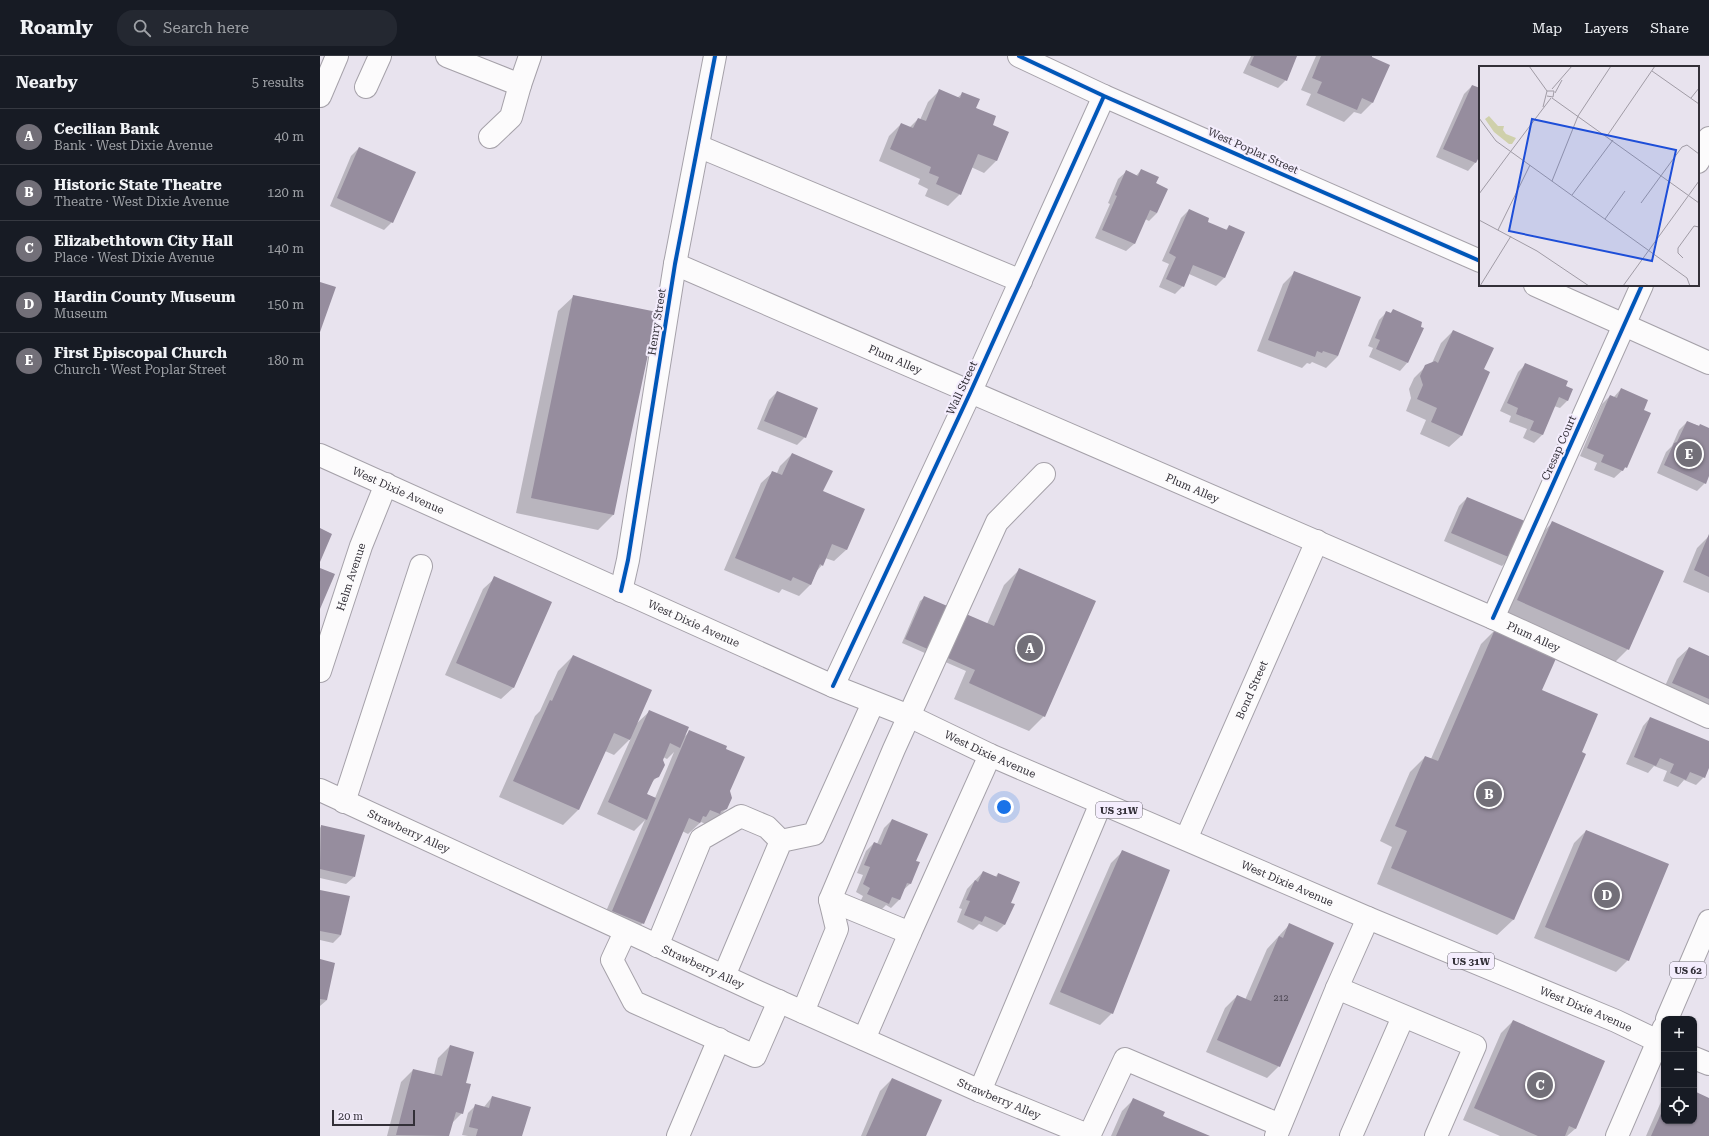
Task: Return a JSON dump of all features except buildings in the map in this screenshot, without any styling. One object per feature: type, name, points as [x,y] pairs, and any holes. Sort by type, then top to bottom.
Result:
[{"type":"street","points":[[320,96],[337,56]]},
{"type":"street","points":[[366,87],[380,56]]},
{"type":"street","points":[[447,56],[520,85]]},
{"type":"street","points":[[490,137],[511,117],[530,56]]},
{"type":"street","name":"Henry Street","points":[[621,591],[628,560],[675,264],[715,56]]},
{"type":"street","name":"West Poplar Street","points":[[1019,56],[1045,61],[1104,96],[1479,261]]},
{"type":"street","name":"Wall Street","points":[[833,686],[1021,281],[1104,96]]},
{"type":"street","points":[[1699,160],[1709,138]]},
{"type":"street","points":[[698,146],[1021,281]]},
{"type":"street","name":"Plum Alley","points":[[675,264],[1493,618],[1709,717]]},
{"type":"street","points":[[1538,286],[1709,363]]},
{"type":"street","name":"Cresap Court","points":[[1493,618],[1642,286]]},
{"type":"street","name":"West Dixie Avenue","points":[[320,455],[833,686],[909,716],[990,755],[1368,918],[1616,1021],[1661,1037]]},
{"type":"street","points":[[803,1012],[837,929],[830,900],[909,716],[997,522],[1044,474]]},
{"type":"street","name":"Helm Avenue","points":[[320,671],[361,546],[386,484]]},
{"type":"street","name":"Bond Street","points":[[1186,840],[1317,541]]},
{"type":"street","points":[[344,802],[421,566]]},
{"type":"street","points":[[781,841],[814,834],[873,703]]},
{"type":"street","points":[[864,1039],[990,755]]},
{"type":"street","name":"Strawberry Alley","points":[[320,790],[779,1002],[980,1091],[1090,1136]]},
{"type":"street","points":[[980,1091],[1101,803]]},
{"type":"street","points":[[657,946],[701,839],[741,816],[767,827],[781,841]]},
{"type":"street","points":[[724,976],[781,841]]},
{"type":"street","points":[[830,900],[910,933]]},
{"type":"street","points":[[1090,1136],[1124,1059],[1278,1131],[1337,988],[1368,918]]},
{"type":"street","name":"US 62","points":[[1668,1016],[1709,921]]},
{"type":"street","points":[[625,932],[612,960],[634,1002],[755,1056],[779,1002]]},
{"type":"street","points":[[1337,988],[1402,1017],[1475,1046],[1436,1136]]},
{"type":"street","points":[[1352,1136],[1402,1017]]},
{"type":"street","points":[[678,1136],[719,1039]]},
{"type":"street","points":[[1618,1136],[1661,1039]]},
{"type":"street","points":[[1697,1059],[1709,1064]]},
{"type":"cycle path","points":[[621,591],[628,560],[675,264],[715,56]]},
{"type":"cycle path","points":[[1019,56],[1104,96],[1479,261]]},
{"type":"cycle path","points":[[833,686],[970,393],[1104,96]]},
{"type":"cycle path","points":[[1493,618],[1642,286]]},
{"type":"place","name":"First Episcopal Church","points":[[1689,454]]},
{"type":"place","name":"Cecilian Bank","points":[[1030,648]]},
{"type":"place","name":"Historic State Theatre","points":[[1489,794]]},
{"type":"place","name":"Hardin County Museum","points":[[1607,895]]},
{"type":"place","name":"Elizabethtown City Hall","points":[[1540,1085]]}]
